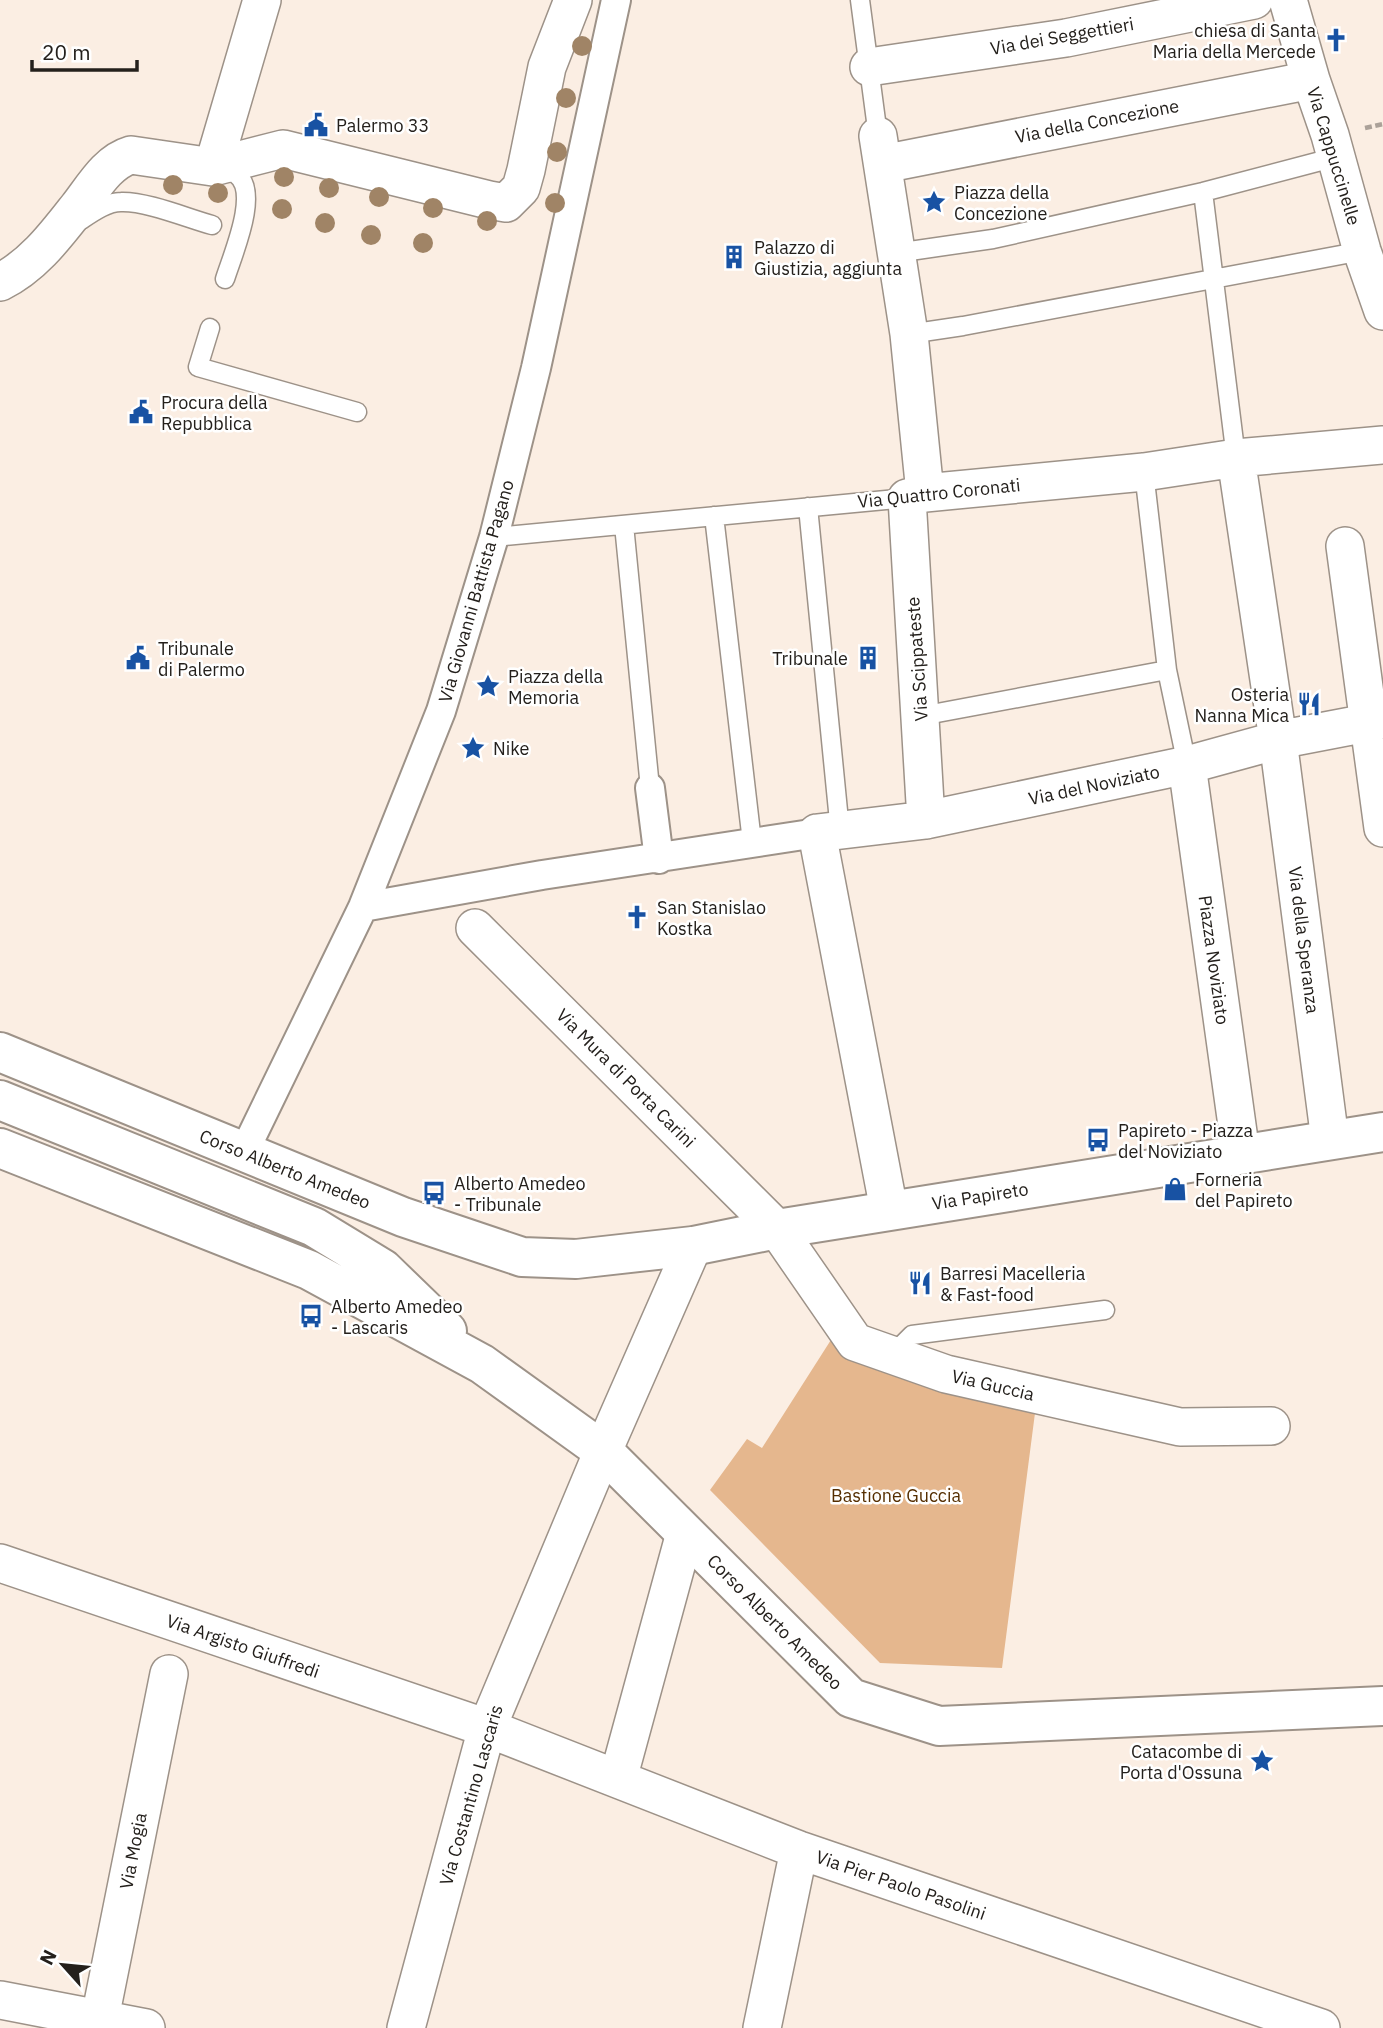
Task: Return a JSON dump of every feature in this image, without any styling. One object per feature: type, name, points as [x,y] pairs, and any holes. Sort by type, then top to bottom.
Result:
[{"type":"street","points":[[213,167],[262,0]]},
{"type":"street","points":[[0,282],[36,256],[50,242],[109,168],[122,158],[139,155],[213,167],[283,149],[506,203],[521,188],[547,67],[573,0]]},
{"type":"street","name":"Via Giovanni Battista Pagano","points":[[244,1152],[363,907],[441,711],[494,537],[536,368],[616,0]]},
{"type":"street","name":"Via dei Seggettieri","points":[[869,67],[1066,38],[1254,0]]},
{"type":"street","name":"Via Cappuccinelle","points":[[1288,0],[1362,251],[1381,296]]},
{"type":"street","name":"Via della Concezione","points":[[880,150],[1311,80]]},
{"type":"street","name":"Via Scippateste","points":[[880,150],[909,334],[926,820]]},
{"type":"street","name":"Via Quattro Coronati","points":[[916,495],[1144,472],[1236,458],[1383,445]]},
{"type":"street","name":"Via della Speranza","points":[[1236,458],[1278,740],[1330,1140]]},
{"type":"street","points":[[1345,546],[1376,721],[1383,828]]},
{"type":"street","name":"Via del Noviziato","points":[[829,832],[926,820],[1187,765],[1278,740],[1376,721]]},
{"type":"street","name":"Piazza Noviziato","points":[[1187,765],[1241,1154]]},
{"type":"street","points":[[650,788],[659,859]]},
{"type":"street","points":[[363,907],[542,875],[829,832],[889,1210]]},
{"type":"street","name":"Via Mura di Porta Carini","points":[[475,928],[777,1229]]},
{"type":"street","name":"Corso Alberto Amedeo","points":[[0,1052],[403,1217],[522,1257],[576,1259]]},
{"type":"street","name":"Corso Alberto Amedeo","points":[[0,1100],[314,1227],[383,1269],[482,1364]]},
{"type":"street","name":"Via Papireto","points":[[576,1259],[694,1246],[889,1210],[1383,1132]]},
{"type":"street","name":"Corso Alberto Amedeo","points":[[0,1148],[309,1270],[482,1364],[603,1451],[851,1698],[939,1726],[1383,1706]]},
{"type":"street","name":"Via Guccia","points":[[777,1229],[855,1342],[946,1374],[1180,1427],[1271,1426]]},
{"type":"street","name":"Via Costantino Lascaris","points":[[406,2028],[487,1728],[603,1451],[694,1246]]},
{"type":"street","points":[[618,1779],[685,1533]]},
{"type":"street","name":"Via Argisto Giuffredi","points":[[0,1563],[487,1728]]},
{"type":"street","name":"Via Mogia","points":[[99,2023],[169,1674]]},
{"type":"street","name":"Via Pier Paolo Pasolini","points":[[487,1728],[799,1850],[1321,2028]]},
{"type":"street","points":[[762,2028],[799,1850]]},
{"type":"street","points":[[0,2000],[99,2023],[146,2028]]},
{"type":"lane","points":[[860,0],[880,150]]},
{"type":"lane","points":[[896,253],[993,239],[1203,192],[1336,157]]},
{"type":"lane","points":[[213,167],[237,175],[247,190],[245,216],[225,279]]},
{"type":"lane","points":[[1203,192],[1236,458]]},
{"type":"lane","points":[[50,242],[97,209],[119,201],[212,225]]},
{"type":"lane","points":[[909,334],[1362,251]]},
{"type":"lane","points":[[210,328],[198,367],[357,412]]},
{"type":"lane","points":[[1144,472],[1167,670],[1187,765]]},
{"type":"lane","name":"Via Quattro Coronati","points":[[494,537],[916,495]]},
{"type":"lane","points":[[808,507],[829,832]]},
{"type":"lane","points":[[714,516],[752,842]]},
{"type":"lane","points":[[624,525],[650,788]]},
{"type":"lane","points":[[921,716],[1167,670]]},
{"type":"lane","points":[[892,1355],[912,1335],[1105,1310]]},
{"type":"green space","name":"Bastione Guccia","points":[[836,1332],[1035,1413],[1002,1668],[880,1663],[710,1490],[747,1439],[762,1448]]},
{"type":"place","name":"chiesa di Santa Maria della Mercede","points":[[1336,40]]},
{"type":"place","name":"Palermo 33","points":[[316,125]]},
{"type":"place","name":"Piazza della Concezione","points":[[934,202]]},
{"type":"place","name":"Palazzo di Giustizia, aggiunta","points":[[734,257]]},
{"type":"place","name":"Procura della Repubblica","points":[[141,412]]},
{"type":"place","name":"Tribunale di Palermo","points":[[138,658]]},
{"type":"place","name":"Tribunale","points":[[868,658]]},
{"type":"place","name":"Piazza della Memoria","points":[[488,686]]},
{"type":"place","name":"Osteria Nanna Mica","points":[[1309,704]]},
{"type":"place","name":"Nike","points":[[473,748]]},
{"type":"place","name":"San Stanislao Kostka","points":[[637,917]]},
{"type":"place","name":"Papireto - Piazza del Noviziato","points":[[1098,1140]]},
{"type":"place","name":"Forneria del Papireto","points":[[1175,1189]]},
{"type":"place","name":"Alberto Amedeo - Tribunale","points":[[434,1193]]},
{"type":"place","name":"Barresi Macelleria & Fast-food","points":[[920,1283]]},
{"type":"place","name":"Alberto Amedeo - Lascaris","points":[[311,1316]]},
{"type":"place","name":"Catacombe di Porta d'Ossuna","points":[[1262,1761]]}]
